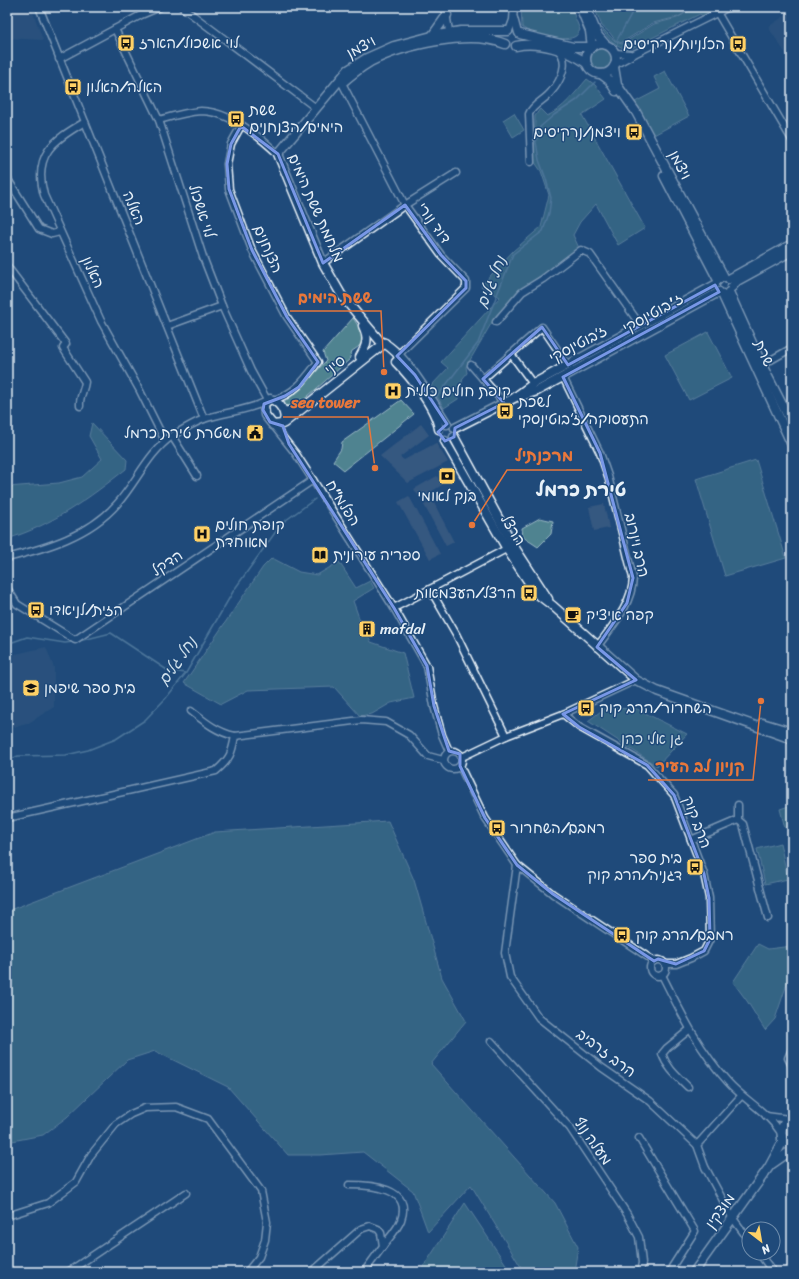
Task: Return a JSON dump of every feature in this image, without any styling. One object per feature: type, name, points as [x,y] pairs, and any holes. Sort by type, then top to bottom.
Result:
[{"type":"street","name":"האלה","points":[[39,7],[204,419]]},
{"type":"street","points":[[59,59],[160,7]]},
{"type":"street","points":[[182,7],[316,108]]},
{"type":"street","points":[[514,7],[514,16],[520,42],[516,46]]},
{"type":"street","points":[[580,7],[590,31],[592,47],[587,53],[586,63]]},
{"type":"street","points":[[586,7],[598,36],[605,44],[615,53],[625,55],[636,53]]},
{"type":"street","points":[[508,31],[513,30],[519,34],[574,52],[592,71],[601,74],[606,73],[614,66],[636,53],[718,14],[729,7]]},
{"type":"street","points":[[432,36],[446,11]]},
{"type":"street","points":[[446,11],[450,36]]},
{"type":"street","points":[[718,14],[792,140]]},
{"type":"street","points":[[514,16],[504,37],[505,44],[510,47],[531,44],[574,52],[598,44],[605,44]]},
{"type":"street","name":"לוי אשכול","points":[[115,29],[159,120],[203,257],[222,306],[252,370],[269,400]]},
{"type":"street","name":"ויצמן","points":[[316,108],[342,83],[361,68],[386,55],[450,36],[508,31]]},
{"type":"street","points":[[531,162],[529,114],[533,107],[555,88],[564,64],[585,41],[590,31]]},
{"type":"street","name":"ויצמן","points":[[278,154],[338,81],[355,64],[394,46],[432,36],[484,38],[505,44]]},
{"type":"street","points":[[558,50],[562,55],[564,64]]},
{"type":"street","points":[[614,66],[615,53]]},
{"type":"street","name":"ויצמן","points":[[614,66],[617,85],[636,112],[723,286]]},
{"type":"street","name":"ויצמן","points":[[601,74],[608,79],[631,113],[723,286]]},
{"type":"street","name":"דוד נורי","points":[[342,83],[405,205],[441,255],[466,281],[466,288],[397,356]]},
{"type":"street","name":"מלחמת ששת הימים","points":[[159,120],[180,114],[202,111],[226,116],[267,144],[278,154],[323,263],[342,296],[416,387],[436,419],[439,429]]},
{"type":"street","name":"האלון","points":[[85,122],[61,136],[52,144],[42,166],[42,190],[101,321],[139,389],[165,441]]},
{"type":"street","name":"הצנחנים","points":[[241,126],[231,144],[227,164],[229,188],[252,250],[287,317],[318,362],[299,387],[285,396],[269,400]]},
{"type":"street","points":[[323,263],[405,205],[456,172]]},
{"type":"street","points":[[7,178],[39,229],[52,234],[60,232]]},
{"type":"street","name":"ז׳בוטינסקי","points":[[455,428],[514,398],[533,384],[641,326],[723,286],[792,244]]},
{"type":"street","points":[[496,322],[522,292],[543,280],[581,250],[590,254],[641,326]]},
{"type":"street","name":"ז׳בוטינסקי","points":[[723,286],[737,281],[792,251]]},
{"type":"street","points":[[7,266],[66,344],[63,348],[85,382],[84,390],[79,398],[80,406]]},
{"type":"street","name":"שרת","points":[[723,286],[792,424]]},
{"type":"street","name":"שרת","points":[[723,286],[792,445]]},
{"type":"street","name":"ז'בוטינסקי","points":[[514,398],[537,391],[723,286]]},
{"type":"street","points":[[167,326],[222,306]]},
{"type":"street","points":[[360,320],[368,338],[360,357]]},
{"type":"street","points":[[483,379],[542,327],[568,365]]},
{"type":"street","name":"מלחמת ששת הימים","points":[[382,344],[397,356],[415,375],[446,424]]},
{"type":"street","name":"סיני","points":[[284,412],[299,407],[360,357],[382,344]]},
{"type":"street","name":"סיני","points":[[283,424],[382,344]]},
{"type":"street","points":[[762,365],[792,348]]},
{"type":"street","points":[[511,354],[533,384]]},
{"type":"street","points":[[471,365],[504,403]]},
{"type":"street","name":"הרב וינרוב","points":[[563,377],[600,453],[608,476],[634,578],[633,591],[627,603],[597,647]]},
{"type":"street","points":[[7,558],[38,550],[93,526],[117,504],[136,477],[165,441],[172,436],[204,419],[250,409],[269,400]]},
{"type":"street","points":[[264,411],[269,400]]},
{"type":"street","points":[[250,409],[264,411],[273,425],[283,424],[284,412],[269,400]]},
{"type":"street","name":"הפלמ\"ח","points":[[283,424],[289,444]]},
{"type":"street","points":[[446,424],[455,428],[454,437],[446,441],[439,436],[439,429],[446,424]]},
{"type":"street","name":"הפלמ\"ח","points":[[273,425],[289,444],[313,480],[394,608],[426,666],[434,706],[442,735],[449,751]]},
{"type":"street","points":[[172,436],[197,476]]},
{"type":"street","name":"הרצל","points":[[454,437],[510,547]]},
{"type":"street","name":"הרצל","points":[[446,441],[536,593],[553,606],[597,647],[636,680],[657,691],[792,739]]},
{"type":"street","name":"הדקל","points":[[7,588],[17,604],[75,640],[313,480]]},
{"type":"street","points":[[394,608],[510,547]]},
{"type":"street","points":[[430,590],[456,634],[506,736]]},
{"type":"street","points":[[462,757],[506,736],[563,714],[636,680]]},
{"type":"street","name":"הרצל","points":[[636,680],[792,732]]},
{"type":"street","points":[[191,711],[210,726],[224,733],[235,736],[361,720],[386,722],[409,735],[428,756],[443,760],[450,769],[460,766]]},
{"type":"street","name":"הרב קוק","points":[[563,714],[579,727],[647,765],[674,795],[704,874],[710,898],[710,939],[704,951],[676,964],[665,964]]},
{"type":"street","points":[[7,818],[216,771],[227,762],[232,751],[235,736]]},
{"type":"street","points":[[443,760],[449,751],[455,750],[462,757]]},
{"type":"street","points":[[462,757],[460,766],[484,818],[517,865],[554,894],[654,961],[658,960],[665,964],[666,972],[662,975],[654,975],[650,971],[650,966],[654,961]]},
{"type":"street","points":[[738,805],[738,820]]},
{"type":"street","points":[[691,840],[738,820]]},
{"type":"street","points":[[738,820],[743,824],[768,918]]},
{"type":"street","name":"הרב זרביב","points":[[517,865],[505,953],[510,977],[539,1018],[601,1067],[650,1101],[697,1145],[705,1167],[732,1218],[741,1230]]},
{"type":"street","points":[[662,975],[689,1030],[712,1063],[741,1096],[766,1116],[781,1135],[785,1143],[792,1149]]},
{"type":"street","points":[[688,1087],[671,1070],[665,1062],[662,1054],[689,1030]]},
{"type":"street","name":"מעלה נוף","points":[[491,1041],[570,1128],[627,1214],[639,1237],[642,1263],[640,1272]]},
{"type":"street","points":[[792,1049],[788,1058],[792,1066]]},
{"type":"street","points":[[697,1145],[741,1096]]},
{"type":"street","points":[[7,1216],[48,1203],[76,1182],[91,1155],[116,1124],[131,1114],[145,1108],[176,1107],[208,1119],[261,1191],[267,1222],[265,1240],[259,1257],[248,1272]]},
{"type":"street","points":[[766,1116],[790,1118]]},
{"type":"street","name":"מוצקין","points":[[694,1272],[769,1167],[782,1143],[781,1135],[783,1125],[790,1118]]},
{"type":"street","points":[[639,1138],[695,1231],[672,1267],[678,1272]]},
{"type":"street","name":"מוצקין","points":[[769,1167],[792,1149]]},
{"type":"street","points":[[349,1185],[372,1185],[387,1190],[399,1199],[402,1209],[401,1220],[364,1272]]},
{"type":"street","points":[[68,1272],[186,1193]]},
{"type":"street","points":[[312,1272],[362,1229],[370,1226],[378,1229],[383,1246]]},
{"type":"street","points":[[765,1261],[773,1272]]},
{"type":"highlighted area","points":[[241,126],[278,154],[323,263],[405,205],[441,255],[466,281],[466,288],[397,356],[415,375],[447,424],[438,432],[445,441],[454,437],[455,428],[504,403],[483,379],[542,327],[568,365],[715,285],[719,292],[563,377],[600,453],[633,578],[627,603],[597,647],[636,680],[563,714],[579,727],[647,765],[674,795],[704,874],[709,898],[710,939],[704,951],[676,964],[658,959],[654,961],[553,894],[517,865],[485,818],[460,766],[460,754],[449,751],[434,706],[427,666],[394,608],[289,444],[283,426],[270,422],[263,410],[264,404],[285,396],[299,387],[318,362],[287,317],[252,250],[229,189],[227,164],[231,144]]},
{"type":"shaded area","points":[[7,7],[31,7],[43,40],[7,38]]},
{"type":"shaded area","points":[[792,11],[792,63],[768,27]]},
{"type":"shaded area","points":[[421,424],[429,435],[400,457],[404,460],[436,443],[448,462],[408,483],[380,456]]},
{"type":"shaded area","points":[[437,476],[442,485],[429,493],[432,499],[426,503],[422,497],[420,498],[414,489]]},
{"type":"shaded area","points":[[409,496],[440,554],[430,559],[398,502]]},
{"type":"shaded area","points":[[433,501],[454,542],[446,546],[424,505]]},
{"type":"shaded area","points":[[604,504],[609,528],[594,531],[589,507]]},
{"type":"shaded area","name":"בית ספר שיפמן","points":[[46,647],[54,668],[54,707],[27,724],[7,729],[7,656]]},
{"type":"green space","points":[[521,7],[571,7],[580,30],[574,37],[562,39],[532,33],[522,27]]},
{"type":"green space","points":[[594,7],[694,7],[678,17],[653,23],[621,43],[615,40],[602,26]]},
{"type":"green space","points":[[696,7],[723,7],[704,17],[700,14],[628,50],[612,42],[606,36],[602,28],[614,40],[622,44],[654,24],[677,18]]},
{"type":"green space","points":[[597,47],[605,47],[612,54],[612,62],[605,69],[597,69],[590,62],[590,54]]},
{"type":"green space","points":[[665,71],[689,116],[652,136],[635,102],[660,89],[654,77]]},
{"type":"green space","points":[[587,79],[595,85],[606,99],[582,115],[645,228],[618,245],[596,204],[580,222],[573,235],[579,248],[515,294],[495,317],[466,367],[467,373],[463,378],[458,399],[444,408],[431,386],[448,368],[441,362],[500,297],[481,286],[513,251],[541,227],[549,195],[541,171],[534,161],[535,116],[540,109],[547,116],[553,113],[568,100]]},
{"type":"green space","points":[[514,113],[524,130],[513,137],[503,120]]},
{"type":"green space","points":[[353,318],[363,336],[361,344],[352,351],[349,360],[299,404],[289,408],[283,403],[300,389],[326,361],[323,352]]},
{"type":"green space","points":[[708,332],[732,378],[689,400],[665,355]]},
{"type":"green space","points":[[401,400],[414,414],[344,470],[333,461],[341,449],[342,442]]},
{"type":"green space","points":[[92,423],[127,460],[126,469],[70,510],[40,526],[7,539],[7,487],[59,483],[82,477],[102,459],[89,436]]},
{"type":"green space","points":[[756,460],[786,558],[725,576],[696,479]]},
{"type":"green space","points":[[540,518],[553,521],[551,534],[538,547],[523,537],[522,528]]},
{"type":"green space","points":[[272,558],[299,572],[317,575],[339,562],[356,588],[370,581],[374,588],[353,601],[363,629],[371,642],[403,653],[414,698],[391,703],[372,714],[360,716],[334,687],[248,690],[221,704],[184,683],[263,567]]},
{"type":"green space","name":"גן אלי כהן","points":[[605,708],[637,709],[687,734],[657,766],[588,721]]},
{"type":"green space","points":[[789,806],[792,817],[792,826],[785,828],[780,809]]},
{"type":"green space","points":[[388,821],[414,880],[442,978],[466,1021],[431,1064],[555,1203],[578,1247],[574,1272],[524,1272],[471,1185],[428,1232],[413,1191],[363,1152],[320,1155],[288,1155],[228,1087],[155,1051],[127,1060],[67,1117],[43,1135],[7,1142],[7,911],[215,832]]},
{"type":"green space","points":[[780,843],[788,879],[765,884],[757,849]]},
{"type":"green space","points":[[758,944],[768,949],[792,946],[792,969],[775,1019],[765,1030],[733,982]]},
{"type":"green space","points":[[465,1203],[511,1272],[420,1272]]},
{"type":"waterway","name":"נחל גלים","points":[[617,40],[635,7]]},
{"type":"waterway","name":"נחל גלים","points":[[436,398],[478,343],[513,254],[543,231],[549,213],[551,198],[539,160],[536,142],[540,127],[554,115],[577,100],[595,82]]},
{"type":"waterway","name":"נחל גלים","points":[[7,761],[18,756],[66,755],[88,750],[116,739],[145,720],[166,698],[186,673],[234,590],[282,523],[315,499]]},
{"type":"waterway","points":[[79,641],[111,633],[167,670],[185,673]]},
{"type":"waterway","points":[[7,644],[27,637],[65,643],[73,642]]},
{"type":"place","name":"לוי אשכול/הארז","points":[[126,43]]},
{"type":"place","name":"הכלניות/נרקיסים","points":[[738,44]]},
{"type":"place","name":"האלה/האלון","points":[[73,87]]},
{"type":"place","name":"ששת הימים/הצנחנים","points":[[236,119]]},
{"type":"place","name":"ויצמן/נרקיסים","points":[[634,132]]},
{"type":"place","name":"ששת הימים","points":[[384,372]]},
{"type":"place","name":"קופת חולים כללית","points":[[393,391]]},
{"type":"place","name":"לשכת התעסוקה/ז׳בוטינסקי","points":[[505,411]]},
{"type":"place","name":"משטרת טירת כרמל","points":[[255,433]]},
{"type":"place","name":"sea tower","points":[[375,468]]},
{"type":"place","name":"בנק לאומי","points":[[447,476]]},
{"type":"place","name":"מרכנתיל","points":[[472,525]]},
{"type":"place","name":"קופת חולים מאוחדת","points":[[202,534]]},
{"type":"place","name":"ספריה עירונית","points":[[320,555]]},
{"type":"place","name":"הרצל/העצמאות","points":[[529,593]]},
{"type":"place","name":"הזית/לניאדו","points":[[36,610]]},
{"type":"place","name":"קפה איציק","points":[[573,615]]},
{"type":"place","name":"mafdal","points":[[367,629]]},
{"type":"place","name":"בית ספר שיפמן","points":[[31,688]]},
{"type":"place","name":"קניון לב העיר","points":[[761,701]]},
{"type":"place","name":"השחרור/הרב קוק","points":[[586,708]]},
{"type":"place","name":"רמבם/השחרור","points":[[497,828]]},
{"type":"place","name":"בית ספר דגניה/הרב קוק","points":[[695,867]]},
{"type":"place","name":"רמבם/הרב קוק","points":[[622,935]]},
{"type":"district","name":"טירת כרמל","points":[[581,489]]}]
